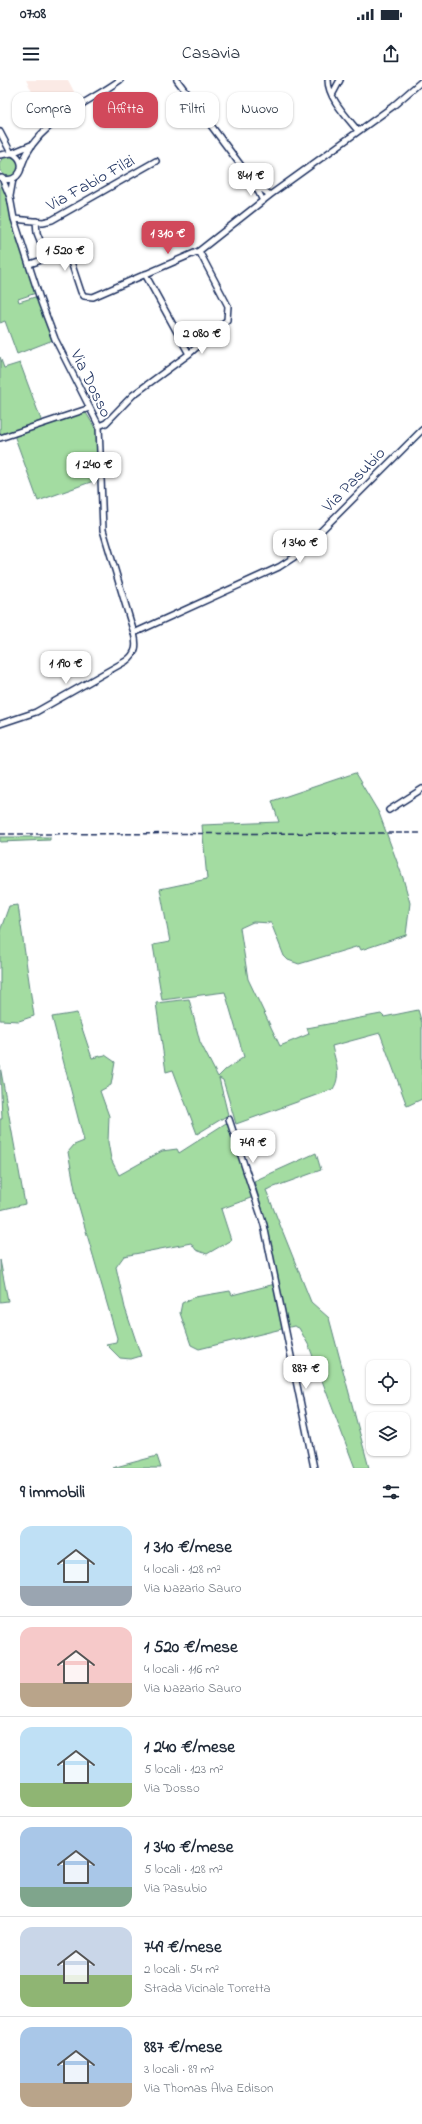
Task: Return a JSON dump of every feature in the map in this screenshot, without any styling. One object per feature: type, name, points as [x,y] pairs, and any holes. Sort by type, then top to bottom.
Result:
[{"type":"street","points":[[1,178],[13,179],[21,172],[22,165],[32,145],[60,118],[112,83],[120,80]]},
{"type":"street","points":[[177,80],[254,183],[263,201]]},
{"type":"street","points":[[328,80],[328,87],[332,95],[358,131]]},
{"type":"street","points":[[332,95],[340,80]]},
{"type":"street","points":[[30,264],[62,253],[68,253],[81,292],[88,297],[93,297],[199,251],[270,195],[392,107],[422,81]]},
{"type":"street","points":[[0,132],[12,153],[19,158],[22,165]]},
{"type":"street","points":[[6,141],[2,154],[12,153],[32,145]]},
{"type":"street","name":"Via Fabio Filzi","points":[[14,219],[36,221],[52,220],[156,161]]},
{"type":"street","name":"Via Dosso","points":[[0,724],[36,712],[131,658],[136,648],[134,633],[103,530],[99,426],[55,339],[41,302],[30,264],[14,219],[10,197],[1,178]]},
{"type":"street","name":"Via Dosso","points":[[10,197],[13,179]]},
{"type":"street","points":[[254,183],[270,195]]},
{"type":"street","name":"Via Fabio Filzi","points":[[36,221],[37,233],[47,258]]},
{"type":"street","points":[[99,426],[106,423],[133,395],[189,354],[227,320],[229,310],[199,251]]},
{"type":"street","points":[[145,274],[189,354]]},
{"type":"street","points":[[0,438],[90,408]]},
{"type":"street","name":"Via Pasubio","points":[[134,633],[279,567],[296,556],[422,430]]},
{"type":"street","points":[[389,810],[422,789]]},
{"type":"street","points":[[229,1119],[261,1215],[314,1468]]},
{"type":"shaded area","points":[[26,80],[68,80],[74,92],[32,92]]},
{"type":"green space","points":[[5,156],[13,156],[19,162],[19,170],[13,176],[5,176],[-1,170],[-1,162]]},
{"type":"green space","points":[[0,177],[36,293],[18,299],[19,302],[38,296],[53,337],[53,340],[17,354],[5,321],[0,323]]},
{"type":"green space","points":[[0,357],[4,368],[20,363],[43,425],[85,411],[98,433],[99,479],[38,501],[13,432],[0,436]]},
{"type":"green space","points":[[355,773],[379,813],[403,878],[410,903],[406,935],[361,950],[359,946],[299,964],[288,960],[284,956],[271,923],[253,922],[240,928],[248,979],[280,1046],[309,1034],[307,1028],[381,1014],[384,1017],[418,1010],[422,1023],[422,1099],[407,1106],[380,1033],[332,1046],[337,1073],[336,1084],[333,1089],[236,1124],[223,1080],[219,1078],[228,1115],[197,1134],[173,1070],[166,1072],[156,1003],[189,999],[200,1042],[218,1077],[225,1070],[244,1057],[225,992],[162,1000],[153,945],[170,942],[160,889],[207,879],[202,825],[279,822],[272,801]]},
{"type":"green space","points":[[0,837],[50,837],[50,840],[0,842]]},
{"type":"green space","points":[[18,905],[34,1016],[19,1021],[0,1020],[0,931],[9,906]]},
{"type":"green space","points":[[77,1013],[92,1058],[105,1055],[115,1062],[111,1085],[100,1091],[109,1116],[108,1142],[111,1159],[119,1175],[162,1151],[177,1149],[179,1153],[226,1123],[230,1125],[256,1196],[221,1209],[231,1240],[207,1254],[196,1250],[191,1243],[124,1256],[116,1267],[125,1308],[141,1356],[131,1359],[120,1358],[106,1344],[116,1342],[117,1338],[77,1200],[68,1152],[74,1145],[84,1141],[52,1017]]},
{"type":"green space","points":[[0,1066],[25,1204],[0,1210],[0,1119],[2,1119]]},
{"type":"green space","points":[[316,1153],[321,1170],[266,1190],[311,1302],[329,1318],[369,1468],[355,1468],[309,1346],[299,1328],[294,1326],[199,1349],[191,1345],[180,1313],[182,1303],[195,1297],[230,1291],[232,1295],[279,1283],[263,1212],[254,1181]]},
{"type":"green space","points":[[0,1260],[8,1301],[0,1302]]},
{"type":"green space","points":[[157,1456],[161,1468],[112,1468]]},
{"type":"railway","points":[[0,834],[422,833]]}]
